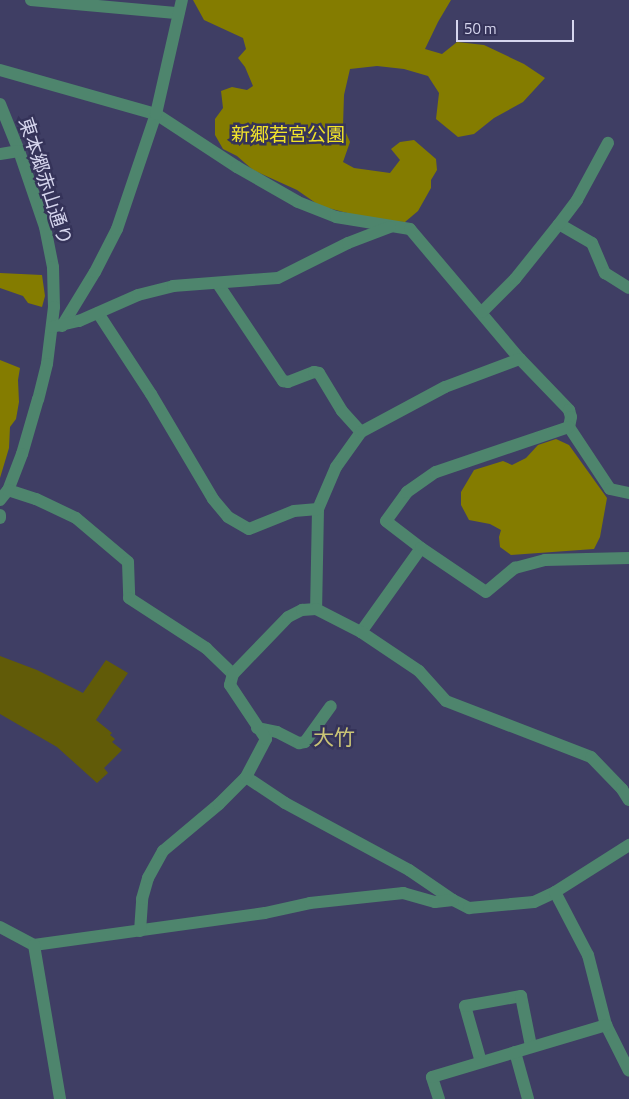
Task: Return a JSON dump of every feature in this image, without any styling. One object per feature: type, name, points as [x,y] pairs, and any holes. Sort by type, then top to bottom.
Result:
[{"type":"street","points":[[31,0],[178,13]]},
{"type":"street","points":[[57,326],[96,272],[117,229],[156,114],[182,0]]},
{"type":"street","points":[[0,70],[156,114],[237,167],[298,202],[336,217],[410,228],[520,359],[568,410],[571,418],[569,427],[610,489],[629,493]]},
{"type":"street","name":"東本郷赤山通り","points":[[0,104],[19,151],[50,248],[57,326],[22,454],[4,495]]},
{"type":"street","points":[[482,312],[515,279],[559,224],[576,200],[608,143]]},
{"type":"street","points":[[0,154],[19,151]]},
{"type":"street","points":[[559,224],[592,243],[605,273],[629,288]]},
{"type":"street","points":[[57,326],[98,313],[138,295],[173,286],[278,278],[348,243],[392,226]]},
{"type":"street","points":[[218,284],[284,380],[288,382],[314,372],[320,374],[342,411],[361,432]]},
{"type":"street","points":[[98,313],[151,394],[213,499],[228,517],[249,529],[294,511],[318,509]]},
{"type":"street","points":[[316,609],[318,509],[336,468],[361,432],[445,387],[520,359]]},
{"type":"street","points":[[569,427],[436,472],[407,492],[386,521],[421,548],[486,592],[515,568],[545,560],[629,558]]},
{"type":"street","points":[[4,495],[36,499],[76,518],[128,562],[129,598],[206,648],[233,674]]},
{"type":"street","points":[[361,632],[421,548]]},
{"type":"street","points":[[140,931],[142,899],[148,878],[163,851],[219,804],[246,777],[266,739],[230,685],[233,674],[288,617],[302,610],[316,609],[361,632],[419,672],[446,701],[591,757],[622,789],[629,800]]},
{"type":"street","points":[[257,728],[277,732],[298,743],[305,742],[331,706]]},
{"type":"street","points":[[246,777],[284,804],[409,870],[453,900],[469,908],[534,902],[555,892],[629,845]]},
{"type":"street","points":[[555,892],[588,955],[606,1025],[629,1071]]},
{"type":"street","points":[[0,927],[34,945],[266,913],[310,903],[402,893],[435,902],[453,900]]},
{"type":"street","points":[[34,945],[60,1099]]},
{"type":"street","points":[[480,1062],[465,1006],[521,996],[531,1046]]},
{"type":"street","points":[[439,1099],[432,1077],[606,1025]]},
{"type":"street","points":[[515,1052],[528,1099]]},
{"type":"shaded area","points":[[0,656],[37,670],[83,693],[106,660],[128,673],[96,720],[112,733],[110,735],[115,739],[112,742],[122,750],[104,768],[108,773],[97,783],[57,747],[0,714]]},
{"type":"green space","name":"新郷若宮公園","points":[[193,0],[451,0],[425,49],[442,54],[457,42],[484,45],[524,64],[545,78],[523,102],[494,118],[474,134],[458,137],[436,119],[439,93],[428,76],[404,69],[377,66],[350,69],[344,95],[343,126],[350,142],[343,162],[354,168],[390,173],[400,160],[391,149],[400,142],[414,140],[436,159],[437,170],[431,180],[431,188],[418,211],[405,222],[385,221],[359,216],[320,206],[297,190],[253,170],[237,156],[223,149],[215,135],[215,119],[223,108],[221,91],[232,87],[247,90],[253,86],[245,67],[238,58],[246,49],[243,38],[204,20]]},
{"type":"green space","points":[[0,273],[42,275],[45,296],[42,307],[28,303],[23,296],[0,288]]},
{"type":"green space","points":[[0,360],[20,368],[18,380],[19,402],[16,419],[10,427],[9,448],[0,478]]},
{"type":"green space","points":[[556,439],[569,445],[607,498],[600,537],[594,549],[511,555],[500,547],[499,537],[501,530],[490,524],[469,520],[461,505],[461,492],[474,470],[503,461],[512,465],[526,458],[538,445]]},
{"type":"district","name":"大竹","points":[[334,737]]}]
